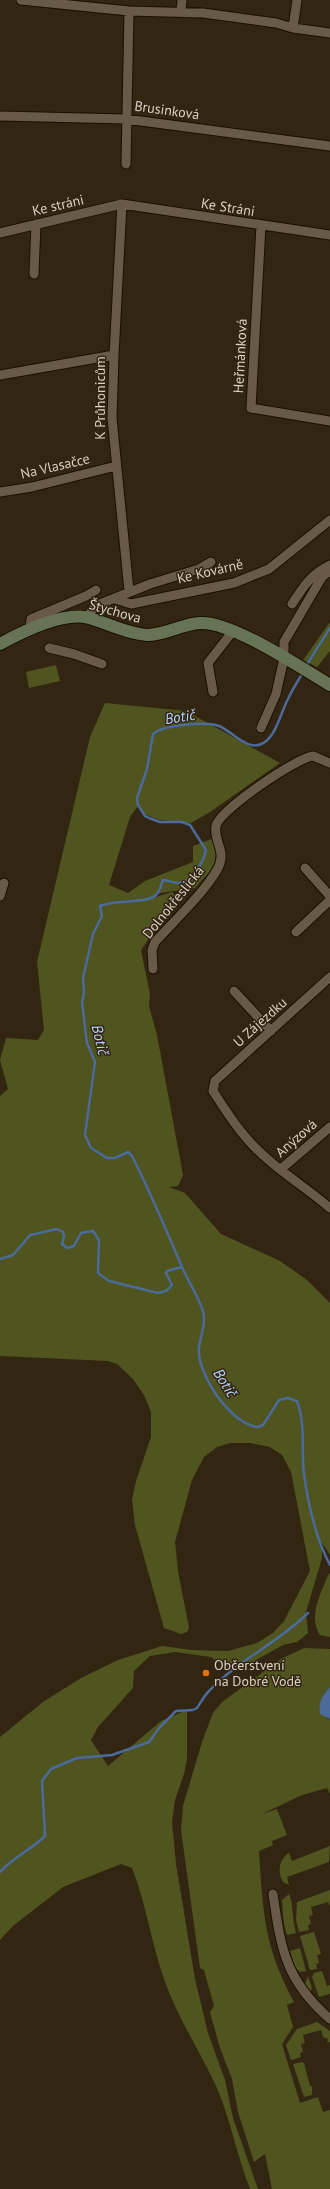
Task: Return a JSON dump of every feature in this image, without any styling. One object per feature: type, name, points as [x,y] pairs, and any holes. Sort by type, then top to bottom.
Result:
[{"type":"street","points":[[21,0],[129,11],[203,13],[276,23],[294,28],[330,33]]},
{"type":"street","points":[[181,12],[182,0]]},
{"type":"street","points":[[294,28],[297,0]]},
{"type":"street","points":[[126,164],[129,11]]},
{"type":"street","name":"Brusinková","points":[[0,116],[126,119],[330,146]]},
{"type":"street","name":"Ke stráni","points":[[0,233],[122,204]]},
{"type":"street","name":"Ke Stráni","points":[[122,204],[261,226],[330,235]]},
{"type":"street","name":"K Průhonicům","points":[[122,204],[112,418],[129,591]]},
{"type":"street","points":[[34,274],[36,224]]},
{"type":"street","name":"Heřmánková","points":[[261,226],[251,408],[330,421]]},
{"type":"street","points":[[0,375],[114,355]]},
{"type":"street","name":"Na Vlasačce","points":[[0,492],[32,487],[116,466]]},
{"type":"street","name":"Ke Kovárně","points":[[115,599],[131,604],[234,583],[269,569],[330,520]]},
{"type":"street","points":[[87,617],[95,606],[115,599],[129,591],[199,569],[211,562]]},
{"type":"street","points":[[292,604],[307,580],[315,573],[330,565]]},
{"type":"street","points":[[261,728],[276,694],[287,660],[284,642],[322,577],[330,571]]},
{"type":"street","points":[[30,630],[31,619],[86,596],[96,590]]},
{"type":"street","name":"Štychova","points":[[0,644],[30,630],[68,616],[87,617],[145,635],[161,633],[199,623],[218,624],[234,631],[330,685]]},
{"type":"street","points":[[213,692],[208,663],[234,631]]},
{"type":"street","points":[[49,648],[74,654],[102,664]]},
{"type":"street","name":"Dolnokřeslická","points":[[153,969],[152,950],[156,942],[205,886],[221,862],[222,853],[216,829],[216,824],[220,819],[244,796],[301,760],[313,756],[330,763]]},
{"type":"street","points":[[305,868],[330,896]]},
{"type":"street","points":[[0,896],[4,884]]},
{"type":"street","points":[[296,932],[330,900]]},
{"type":"street","name":"U Zájezdku","points":[[281,1169],[249,1142],[236,1127],[213,1091],[215,1081],[330,977]]},
{"type":"street","points":[[234,991],[271,1031]]},
{"type":"street","name":"Anýzová","points":[[281,1169],[330,1127]]},
{"type":"street","points":[[281,1169],[330,1208]]},
{"type":"street","points":[[273,1894],[282,1949],[294,1979],[318,2009],[329,2017]]},
{"type":"green space","points":[[330,622],[330,651],[317,667],[303,660]]},
{"type":"green space","points":[[56,665],[60,681],[29,688],[26,672]]},
{"type":"green space","points":[[105,703],[186,711],[280,763],[210,812],[191,823],[160,820],[146,815],[138,806],[130,817],[109,885],[128,893],[145,881],[193,862],[193,846],[214,838],[216,853],[214,867],[195,888],[160,893],[153,898],[172,892],[179,900],[156,928],[141,950],[150,994],[149,1006],[157,1035],[183,1175],[178,1186],[169,1187],[185,1193],[221,1234],[280,1261],[307,1280],[330,1303],[330,1555],[322,1543],[322,1558],[306,1612],[308,1633],[297,1642],[283,1645],[251,1663],[225,1667],[211,1657],[175,1652],[150,1656],[134,1671],[133,1688],[98,1727],[91,1740],[108,1766],[161,1721],[187,1710],[187,1759],[184,1774],[175,1800],[172,1822],[176,1864],[195,1979],[208,2033],[225,2080],[233,2118],[258,2189],[250,2189],[217,2088],[169,1993],[159,1965],[141,1895],[132,1868],[121,1864],[63,1887],[13,1926],[0,1940],[0,1737],[43,1702],[81,1678],[118,1660],[162,1646],[191,1650],[228,1651],[257,1643],[273,1633],[284,1621],[310,1571],[291,1472],[282,1455],[270,1447],[250,1443],[230,1443],[217,1447],[204,1457],[192,1480],[175,1542],[178,1571],[189,1628],[187,1632],[181,1634],[164,1628],[135,1525],[132,1500],[136,1481],[151,1437],[151,1412],[144,1395],[133,1379],[117,1364],[108,1361],[0,1356],[0,1096],[8,1089],[0,1060],[6,1038],[38,1040],[44,1030],[37,962],[90,737]]},
{"type":"green space","points":[[330,1573],[330,1637],[320,1635],[315,1623],[315,1617],[319,1599]]},
{"type":"green space","points":[[304,1648],[330,1649],[330,1687],[324,1693],[327,1719],[330,1719],[330,1794],[327,1788],[302,1795],[262,1814],[277,1809],[287,1835],[272,1841],[273,1845],[259,1851],[262,1893],[267,1929],[276,1964],[294,2002],[287,2005],[293,2027],[282,2044],[300,2103],[318,2097],[323,2112],[330,2110],[330,2189],[272,2189],[265,2154],[254,2162],[238,2112],[232,2079],[220,2048],[210,2012],[214,2006],[204,1970],[200,1968],[181,1830],[183,1806],[202,1742],[213,1713],[222,1702],[281,1659]]},
{"type":"green space","points":[[330,1846],[329,1862],[287,1877],[289,1885],[283,1882],[280,1874],[280,1866],[283,1859],[289,1853],[292,1861]]},
{"type":"green space","points":[[330,1890],[330,1906],[328,1902],[311,1907],[313,1915],[309,1916],[311,1924],[308,1925],[309,1930],[299,1932],[296,1920],[297,1902]]},
{"type":"green space","points":[[289,1894],[292,1903],[296,1933],[287,1935],[282,1900]]},
{"type":"green space","points":[[314,1932],[321,1954],[317,1955],[319,1963],[316,1964],[317,1969],[310,1970],[300,1936]]},
{"type":"green space","points":[[300,1948],[306,1971],[300,1972],[295,1967],[290,1951]]},
{"type":"green space","points":[[322,1971],[327,1986],[330,1985],[330,1994],[319,1997],[312,1977],[314,1973]]},
{"type":"green space","points":[[308,1976],[312,1988],[310,1992],[305,1984]]},
{"type":"green space","points":[[317,2022],[330,2031],[330,2042],[327,2043],[328,2039],[323,2037],[321,2030],[303,2035],[305,2043],[301,2044],[303,2052],[300,2053],[301,2057],[291,2060],[286,2045],[297,2029]]},
{"type":"green space","points":[[304,2063],[310,2086],[312,2086],[312,2095],[304,2097],[293,2064]]},
{"type":"water","points":[[330,1687],[330,1719],[320,1714],[320,1706],[321,1699]]},
{"type":"waterway","name":"Botič","points":[[306,666],[330,628]]},
{"type":"waterway","name":"Botič","points":[[303,672],[285,704],[273,733],[265,742],[259,745],[247,744],[219,726],[205,724],[175,726],[153,734],[147,769],[137,798],[138,805],[145,816],[149,818],[160,822],[182,822],[190,825],[206,850],[200,866],[188,880],[178,883],[163,880],[156,895],[146,900],[106,904],[100,906],[102,916],[93,934],[83,978],[84,994],[82,1002],[87,1043],[95,1062],[85,1135],[91,1148],[107,1158],[115,1158],[128,1152],[132,1156],[203,1311],[204,1320],[199,1347],[200,1358],[203,1370],[217,1396],[237,1417],[248,1424],[258,1427],[263,1425],[279,1400],[288,1398],[297,1401],[300,1410],[303,1438],[303,1465],[308,1497],[313,1521],[330,1565]]},
{"type":"waterway","points":[[0,1259],[13,1255],[30,1235],[57,1229],[63,1232],[64,1237],[62,1244],[67,1248],[74,1246],[81,1233],[93,1231],[99,1240],[98,1273],[109,1281],[158,1293],[166,1291],[172,1285],[166,1273],[167,1271],[182,1267]]},
{"type":"waterway","points":[[0,1872],[45,1836],[42,1781],[51,1769],[77,1758],[112,1755],[149,1742],[160,1727],[176,1711],[193,1710],[197,1708],[207,1693],[220,1680],[296,1624],[308,1613]]},
{"type":"place","name":"Občerstvení na Dobré Vodě","points":[[206,1673]]}]
